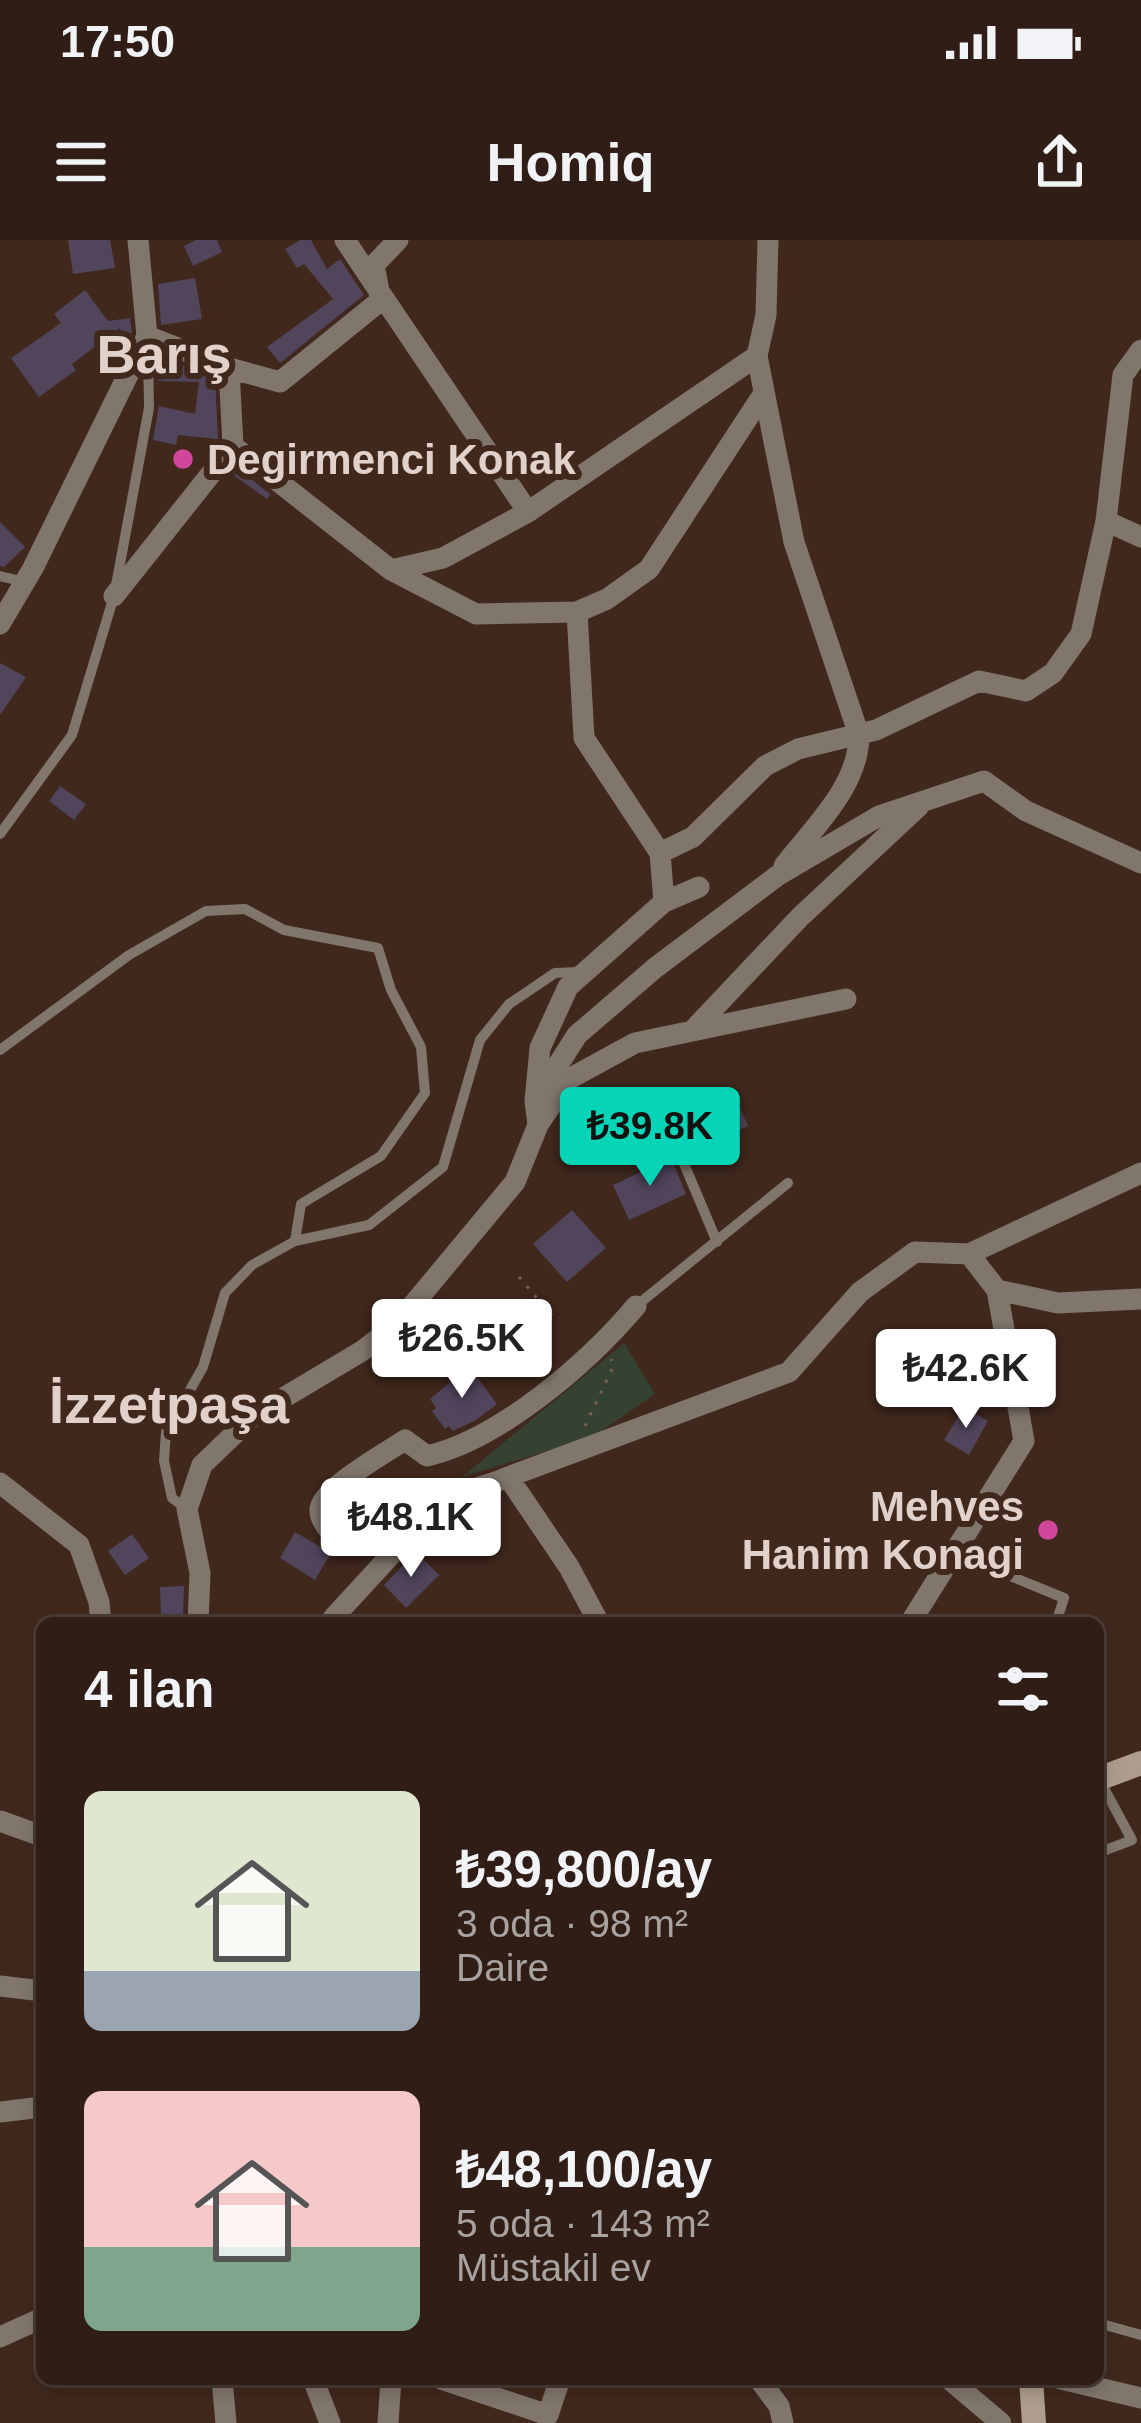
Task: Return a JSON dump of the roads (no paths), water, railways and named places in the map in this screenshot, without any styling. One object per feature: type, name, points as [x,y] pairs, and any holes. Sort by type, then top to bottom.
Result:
[{"type":"main road","points":[[1104,1776],[1141,1762]]},
{"type":"main road","points":[[1031,2385],[1034,2423]]},
{"type":"street","points":[[0,624],[147,336],[138,240]]},
{"type":"street","points":[[345,240],[528,512]]},
{"type":"street","points":[[147,336],[280,382],[380,302],[374,265],[398,240]]},
{"type":"street","points":[[768,240],[766,315],[757,356],[794,542],[859,746],[846,784],[777,876]]},
{"type":"street","points":[[661,853],[693,837],[765,766],[798,749],[859,746],[980,681],[1026,692],[1053,673],[1081,634],[1106,521],[1124,375],[1141,350]]},
{"type":"street","points":[[391,570],[443,558],[528,512],[757,356]]},
{"type":"street","points":[[114,596],[233,446],[229,368]]},
{"type":"street","points":[[233,446],[391,570],[476,614],[577,612],[607,599],[649,568],[764,393]]},
{"type":"street","points":[[1106,521],[1141,538]]},
{"type":"street","points":[[577,612],[584,738],[661,853],[664,902]]},
{"type":"street","points":[[536,1101],[577,1035],[655,968],[777,876],[879,816],[984,781],[1026,811],[1141,863]]},
{"type":"street","points":[[694,1028],[800,916],[928,798]]},
{"type":"street","points":[[538,1125],[539,1048],[568,987],[664,902],[699,886]]},
{"type":"street","points":[[198,1617],[200,1573],[187,1509],[202,1465],[253,1416],[398,1324],[515,1182],[538,1125],[569,1078],[635,1043],[846,999]]},
{"type":"street","points":[[636,1306],[603,1346],[570,1373],[460,1448],[427,1456],[405,1439],[329,1492],[320,1505],[320,1516],[333,1536],[356,1541],[399,1528],[449,1498],[788,1372],[860,1292],[915,1252],[969,1254],[1141,1172]]},
{"type":"street","points":[[914,1617],[1024,1441],[997,1290],[969,1254]]},
{"type":"street","points":[[997,1290],[1058,1303],[1141,1298]]},
{"type":"street","points":[[508,1477],[596,1617]]},
{"type":"street","points":[[0,1483],[79,1545],[100,1617]]},
{"type":"street","points":[[334,1617],[401,1544],[478,1490]]},
{"type":"street","points":[[0,1821],[36,1834]]},
{"type":"street","points":[[0,1986],[36,1990]]},
{"type":"street","points":[[0,2112],[36,2108]]},
{"type":"street","points":[[0,2337],[36,2321]]},
{"type":"street","points":[[223,2385],[226,2423]]},
{"type":"street","points":[[315,2385],[330,2423]]},
{"type":"street","points":[[388,2423],[391,2385]]},
{"type":"street","points":[[457,2385],[548,2419],[558,2385]]},
{"type":"street","points":[[763,2385],[779,2406],[783,2423]]},
{"type":"street","points":[[956,2385],[1001,2423]]},
{"type":"street","points":[[1086,2385],[1141,2398]]},
{"type":"lane","points":[[0,834],[72,735],[114,596],[149,408],[147,336]]},
{"type":"lane","points":[[0,576],[25,581]]},
{"type":"lane","points":[[0,1050],[130,955],[206,911],[245,909],[284,930],[378,948],[391,990],[421,1047],[425,1093],[381,1156],[301,1204],[296,1241]]},
{"type":"lane","points":[[187,1509],[172,1498],[164,1461],[166,1432],[202,1367],[226,1293],[252,1264],[296,1241],[369,1225],[443,1167],[480,1040],[509,1004],[555,973],[585,972]]},
{"type":"lane","points":[[677,1147],[717,1242]]},
{"type":"lane","points":[[636,1306],[788,1183]]},
{"type":"lane","points":[[954,1553],[1064,1598],[1058,1617]]},
{"type":"lane","points":[[1104,1789],[1132,1840],[1104,1850]]},
{"type":"lane","points":[[1104,2325],[1141,2335]]},
{"type":"place","name":"Degirmenci Konak","points":[[183,459]]},
{"type":"place","name":"Mehves Hanim Konagi","points":[[1048,1530]]},
{"type":"district","name":"Barış","points":[[164,354]]},
{"type":"district","name":"İzzetpaşa","points":[[169,1404]]}]
